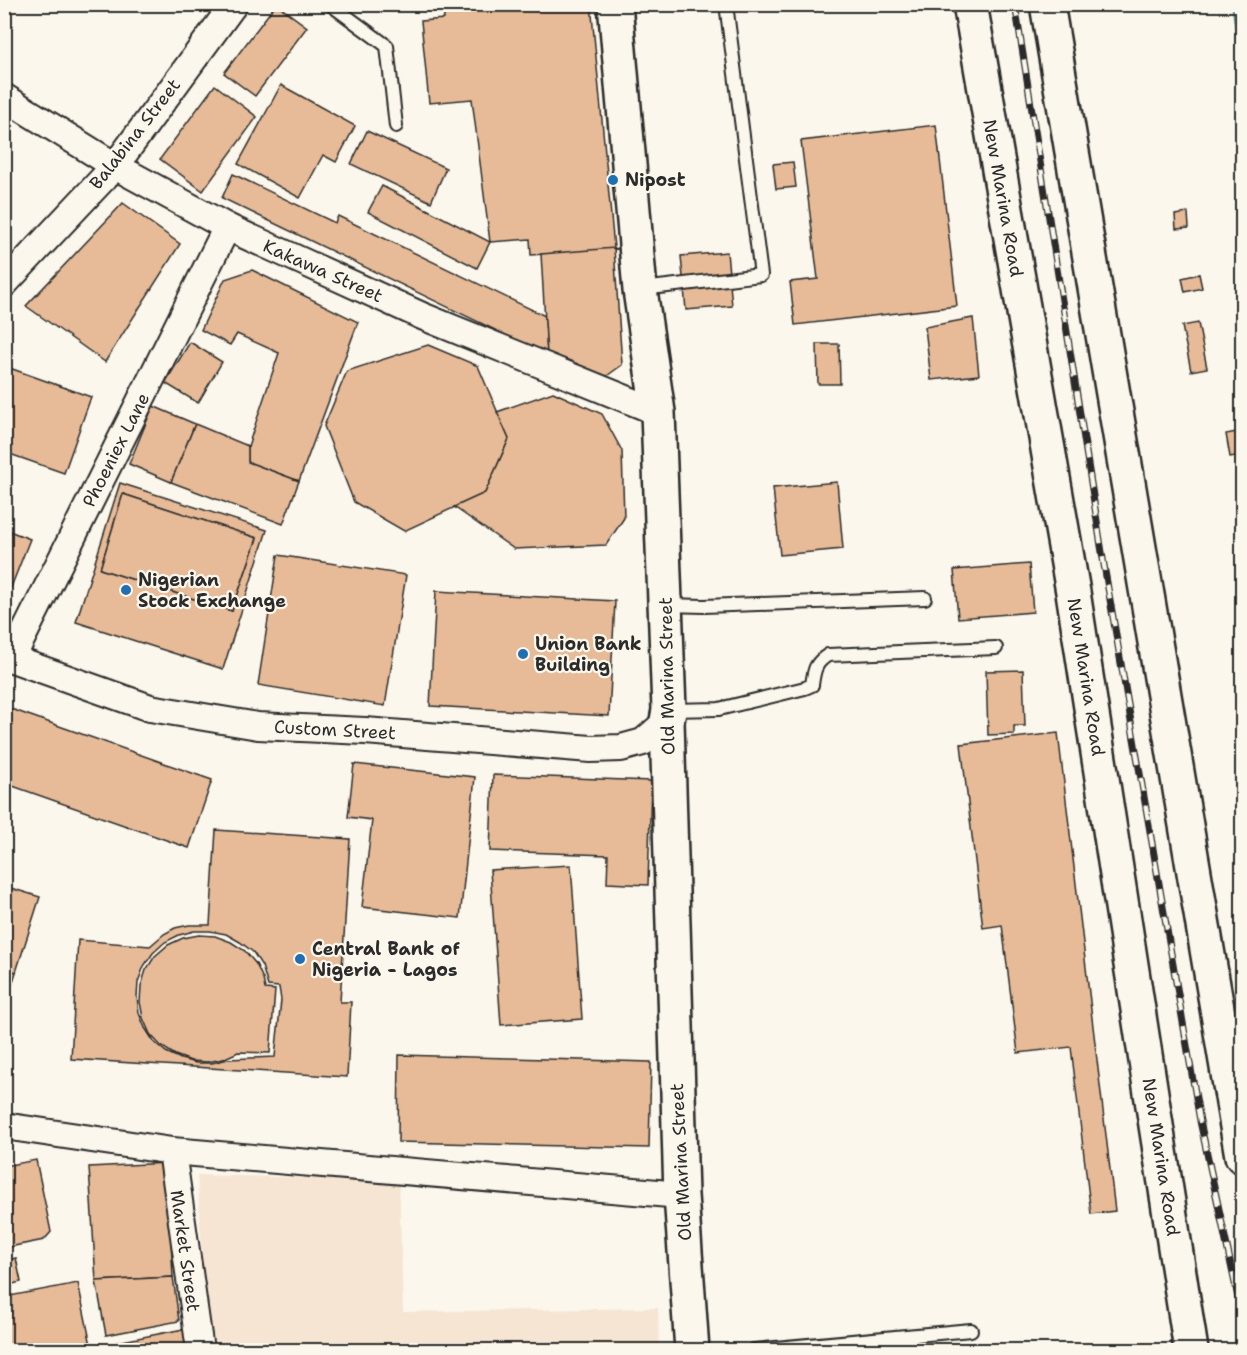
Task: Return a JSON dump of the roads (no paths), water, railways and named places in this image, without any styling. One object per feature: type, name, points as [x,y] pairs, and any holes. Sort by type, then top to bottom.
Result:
[{"type":"main road","name":"Old Marina Street","points":[[615,4],[640,290],[658,411],[666,605],[681,1195],[692,1350]]},
{"type":"main road","name":"New Marina Road","points":[[970,4],[1073,592],[1191,1350]]},
{"type":"main road","points":[[1047,4],[1242,1156]]},
{"type":"street","name":"Balabina Street","points":[[4,284],[115,166],[234,4]]},
{"type":"street","name":"Kakawa Street","points":[[4,97],[115,166],[227,227],[422,316],[658,411]]},
{"type":"street","name":"Phoeniex Lane","points":[[7,662],[227,227]]},
{"type":"street","name":"Custom Street","points":[[7,662],[150,708],[258,726],[364,731],[591,749],[621,748],[643,742],[668,716]]},
{"type":"street","points":[[4,1126],[172,1151],[681,1195]]},
{"type":"street","name":"Market Street","points":[[172,1151],[200,1350]]},
{"type":"lane","points":[[330,4],[387,46],[396,126]]},
{"type":"lane","points":[[640,290],[761,275],[726,4]]},
{"type":"lane","points":[[666,605],[716,606],[925,598]]},
{"type":"lane","points":[[668,716],[720,709],[805,688],[812,684],[815,669],[820,660],[828,655],[996,648]]},
{"type":"lane","points":[[754,1350],[971,1330]]},
{"type":"water","points":[[1232,5],[1242,5],[1242,74]]},
{"type":"railway","points":[[1015,4],[1104,565],[1200,1121],[1242,1316]]},
{"type":"place","name":"Nipost","points":[[613,180]]},
{"type":"place","name":"Nigerian Stock Exchange","points":[[126,590]]},
{"type":"place","name":"Union Bank Building","points":[[523,654]]},
{"type":"place","name":"Central Bank of Nigeria - Lagos","points":[[300,959]]}]
